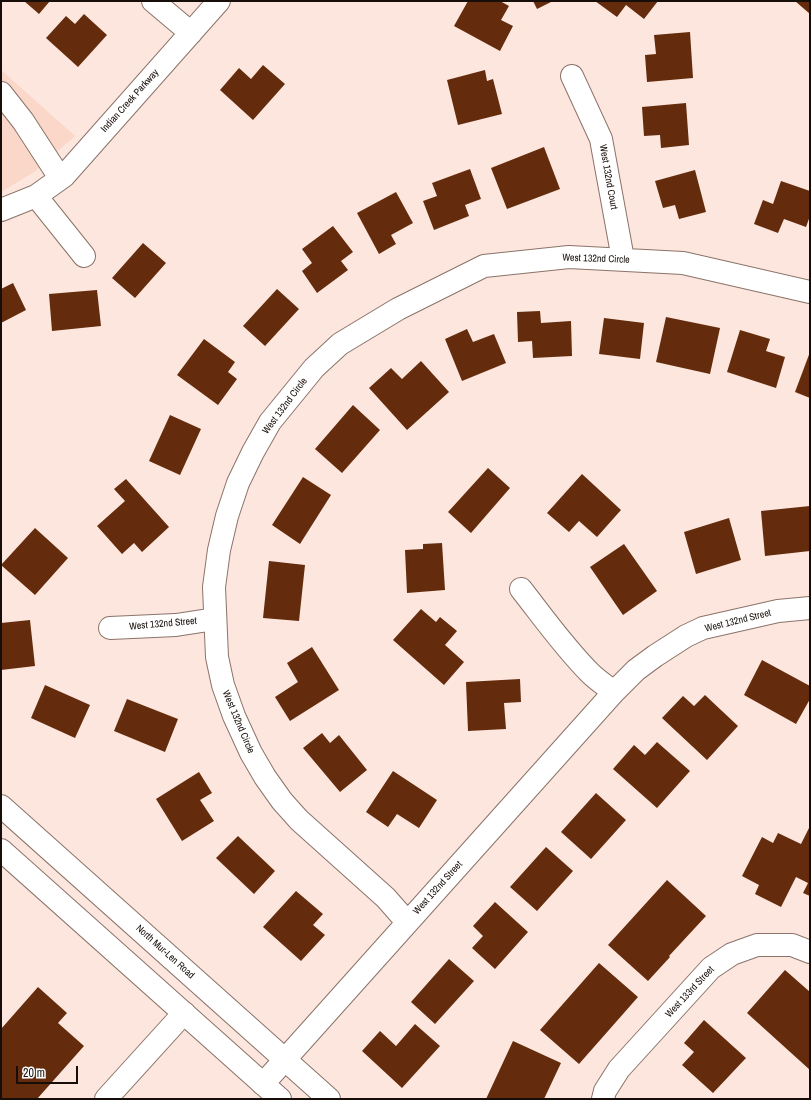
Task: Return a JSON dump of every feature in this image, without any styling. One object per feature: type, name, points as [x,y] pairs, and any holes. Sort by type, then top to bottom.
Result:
[{"type":"street","points":[[153,1],[191,33]]},
{"type":"street","name":"Indian Creek Parkway","points":[[1,210],[36,196],[70,170],[220,1]]},
{"type":"street","name":"West 132nd Court","points":[[572,76],[601,139],[623,259]]},
{"type":"street","points":[[1,93],[23,121],[60,178]]},
{"type":"street","points":[[36,196],[84,256]]},
{"type":"street","name":"West 132nd Circle","points":[[407,922],[386,898],[299,820],[282,801],[250,753],[223,686],[217,657],[214,587],[219,550],[227,516],[238,483],[270,422],[314,368],[340,344],[398,309],[484,266],[570,256],[683,262],[810,292]]},
{"type":"street","points":[[521,589],[577,660],[591,674],[614,692]]},
{"type":"street","name":"West 132nd Street","points":[[263,1084],[614,692],[636,670],[686,636],[703,628],[778,611],[810,608]]},
{"type":"street","name":"West 132nd Street","points":[[110,628],[176,625],[215,619]]},
{"type":"street","name":"North Mur-Len Road","points":[[1,806],[329,1099]]},
{"type":"street","points":[[1,850],[280,1099]]},
{"type":"street","name":"West 133rd Street","points":[[603,1099],[605,1091],[619,1069],[711,968],[732,954],[758,945],[792,945],[810,952]]},
{"type":"street","points":[[106,1099],[184,1013]]},
{"type":"shaded area","points":[[1,70],[75,136],[34,172],[1,192]]},
{"type":"building","points":[[24,1],[50,1],[39,14]]},
{"type":"building","points":[[468,1],[500,1],[509,6],[501,20],[513,26],[500,51],[454,26]]},
{"type":"building","points":[[533,1],[553,1],[537,9]]},
{"type":"building","points":[[595,1],[658,1],[644,19],[626,5],[617,17]]},
{"type":"building","points":[[795,1],[810,1],[810,14]]},
{"type":"building","points":[[84,14],[107,35],[78,67],[46,38],[66,16],[75,24]]},
{"type":"building","points":[[690,32],[693,78],[647,82],[645,55],[656,54],[654,35]]},
{"type":"building","points":[[263,65],[285,84],[253,120],[220,90],[239,68],[251,79]]},
{"type":"building","points":[[485,70],[487,81],[493,79],[502,114],[458,125],[447,80]]},
{"type":"building","points":[[686,103],[689,145],[661,148],[660,135],[644,136],[642,107]]},
{"type":"building","points":[[544,147],[560,189],[507,209],[491,168]]},
{"type":"building","points":[[470,169],[481,199],[465,205],[469,216],[434,230],[423,201],[437,196],[432,183]]},
{"type":"building","points":[[695,170],[706,212],[679,219],[675,205],[663,208],[655,181]]},
{"type":"building","points":[[781,181],[810,191],[810,216],[806,227],[784,219],[778,233],[754,224],[763,200],[773,204]]},
{"type":"building","points":[[396,192],[413,223],[391,235],[396,244],[379,254],[357,213]]},
{"type":"building","points":[[333,226],[353,252],[341,261],[348,270],[317,293],[302,271],[312,263],[302,249]]},
{"type":"building","points":[[143,243],[166,263],[135,298],[112,278]]},
{"type":"building","points":[[13,283],[26,310],[1,323],[1,289]]},
{"type":"building","points":[[277,289],[299,309],[265,346],[243,326]]},
{"type":"building","points":[[97,290],[101,326],[52,331],[49,294]]},
{"type":"building","points":[[540,311],[541,323],[571,321],[572,356],[533,358],[532,341],[518,342],[517,312]]},
{"type":"building","points":[[666,317],[720,328],[710,374],[656,362]]},
{"type":"building","points":[[604,318],[644,323],[640,359],[599,354]]},
{"type":"building","points":[[467,329],[473,342],[494,334],[506,363],[462,381],[445,339]]},
{"type":"building","points":[[740,330],[770,339],[766,351],[785,357],[776,388],[727,372]]},
{"type":"building","points":[[204,339],[235,362],[228,372],[237,379],[218,405],[177,375]]},
{"type":"building","points":[[810,352],[810,398],[795,392]]},
{"type":"building","points":[[421,361],[449,392],[407,430],[369,388],[391,368],[402,379]]},
{"type":"building","points":[[353,405],[380,430],[342,473],[315,449]]},
{"type":"building","points":[[170,415],[201,429],[180,475],[149,461]]},
{"type":"building","points":[[488,468],[510,488],[471,533],[448,512]]},
{"type":"building","points":[[582,474],[621,510],[597,537],[579,521],[569,532],[547,513]]},
{"type":"building","points":[[303,477],[331,495],[300,544],[272,525]]},
{"type":"building","points":[[126,479],[169,527],[142,552],[134,543],[122,554],[97,526],[125,501],[114,489]]},
{"type":"building","points":[[810,506],[810,551],[765,556],[761,511]]},
{"type":"building","points":[[729,518],[741,560],[696,574],[684,532]]},
{"type":"building","points":[[35,528],[68,558],[35,595],[1,565]]},
{"type":"building","points":[[442,543],[445,590],[407,593],[405,550],[423,549],[423,544]]},
{"type":"building","points":[[624,544],[657,591],[623,615],[590,567]]},
{"type":"building","points":[[269,561],[305,565],[299,621],[263,618]]},
{"type":"building","points":[[421,609],[436,622],[440,617],[457,631],[445,645],[464,662],[444,685],[393,640]]},
{"type":"building","points":[[30,620],[35,666],[1,670],[1,623]]},
{"type":"building","points":[[312,647],[339,690],[290,721],[275,697],[298,682],[287,663]]},
{"type":"building","points":[[762,660],[810,686],[810,699],[796,724],[744,695]]},
{"type":"building","points":[[520,679],[521,702],[504,703],[506,729],[468,731],[466,682]]},
{"type":"building","points":[[45,685],[90,705],[75,738],[31,718]]},
{"type":"building","points":[[705,695],[738,726],[707,760],[662,718],[683,696],[694,706]]},
{"type":"building","points":[[127,699],[178,719],[165,752],[114,731]]},
{"type":"building","points":[[322,733],[330,743],[339,735],[367,770],[340,792],[303,748]]},
{"type":"building","points":[[657,742],[690,771],[657,808],[613,769],[634,745],[645,755]]},
{"type":"building","points":[[393,771],[437,800],[419,828],[397,814],[388,827],[366,812]]},
{"type":"building","points":[[199,772],[212,793],[200,800],[214,821],[182,841],[156,799]]},
{"type":"building","points":[[596,793],[626,820],[591,859],[561,832]]},
{"type":"building","points":[[810,826],[810,896],[803,893],[808,883],[796,877],[781,907],[755,894],[759,885],[742,876],[762,837],[773,843],[778,833],[801,844]]},
{"type":"building","points":[[238,836],[275,871],[254,894],[216,858]]},
{"type":"building","points":[[546,847],[573,871],[537,911],[510,887]]},
{"type":"building","points":[[667,880],[706,916],[648,981],[608,945]]},
{"type":"building","points":[[296,891],[323,914],[313,925],[325,935],[301,961],[263,927]]},
{"type":"building","points":[[495,902],[528,932],[495,969],[472,948],[483,936],[473,926]]},
{"type":"building","points":[[449,959],[474,981],[435,1024],[411,1002]]},
{"type":"building","points":[[599,963],[638,997],[579,1064],[540,1030]]},
{"type":"building","points":[[785,970],[810,992],[810,1070],[747,1013]]},
{"type":"building","points":[[38,987],[67,1013],[58,1023],[84,1046],[37,1099],[1,1099],[1,1029]]},
{"type":"building","points":[[704,1020],[746,1058],[713,1093],[682,1065],[694,1052],[684,1043]]},
{"type":"building","points":[[415,1024],[440,1046],[402,1088],[362,1051],[380,1031],[396,1046]]},
{"type":"building","points":[[513,1041],[561,1063],[544,1099],[486,1099]]}]
